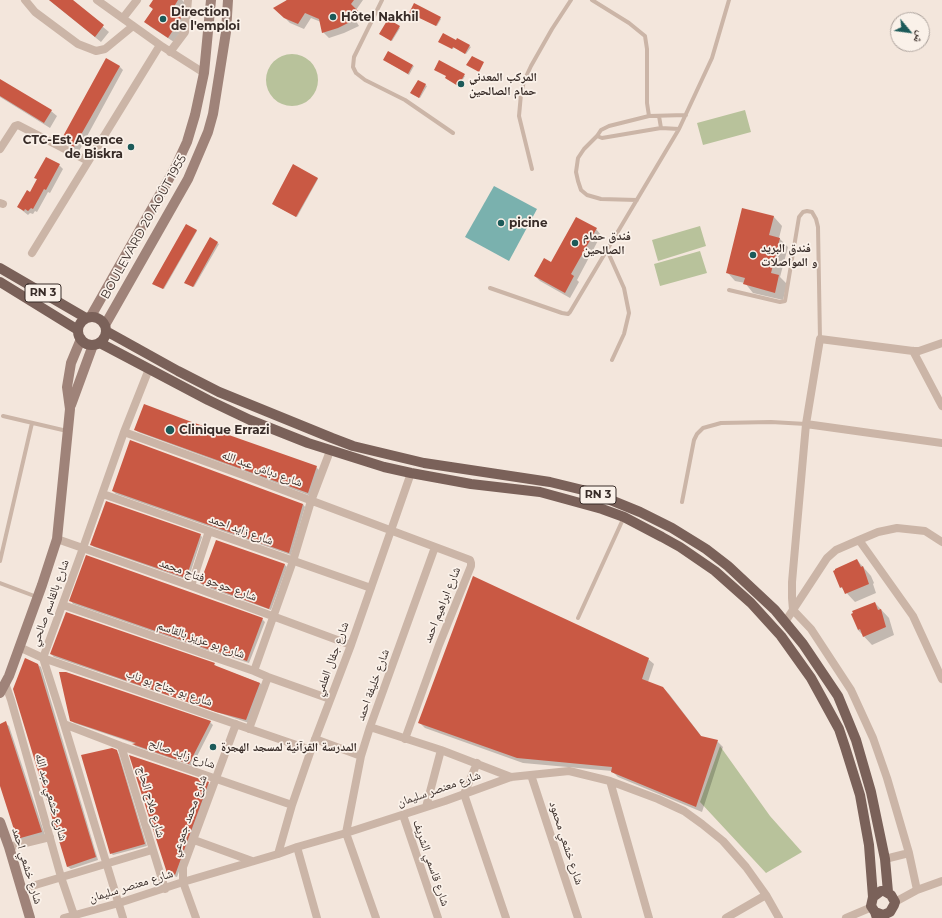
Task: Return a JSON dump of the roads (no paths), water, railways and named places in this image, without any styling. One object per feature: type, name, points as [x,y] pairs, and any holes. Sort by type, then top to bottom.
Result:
[{"type":"main road","name":"RN 3","points":[[0,268],[89,317]]},
{"type":"main road","name":"RN 3","points":[[0,282],[79,335]]},
{"type":"main road","points":[[89,317],[101,320],[105,328],[105,336],[96,344],[87,344],[79,335],[81,322],[89,317]]},
{"type":"main road","name":"RN 3","points":[[105,328],[178,371],[219,392],[353,446],[424,463],[550,482],[591,492],[622,503],[672,528],[706,549],[728,566],[775,610],[803,644],[838,696],[856,740],[867,775],[885,859],[888,892]]},
{"type":"main road","name":"RN 3","points":[[96,344],[250,420],[330,450],[384,467],[411,473],[456,482],[540,492],[595,507],[624,517],[680,547],[715,571],[751,603],[781,636],[811,678],[838,729],[860,795],[869,845],[873,897]]},
{"type":"main road","points":[[880,891],[888,892],[893,898],[894,910],[883,915],[875,913],[871,902],[873,897],[880,891]]},
{"type":"street","points":[[25,0],[35,12],[78,44],[96,51],[105,49],[133,26]]},
{"type":"street","points":[[97,0],[170,52],[204,73]]},
{"type":"street","points":[[123,18],[137,0]]},
{"type":"street","points":[[170,52],[185,32],[188,0]]},
{"type":"street","name":"BOULEVARD 20 AOÛT 1955","points":[[89,317],[175,168],[187,142],[195,115],[204,73],[211,0]]},
{"type":"street","name":"BOULEVARD 20 AOÛT 1955","points":[[105,328],[188,179],[208,132],[213,114],[226,32],[228,0]]},
{"type":"street","points":[[32,253],[160,45]]},
{"type":"street","points":[[0,149],[15,126],[18,125],[88,161]]},
{"type":"street","points":[[0,693],[38,597],[57,539],[70,409],[68,380],[71,362],[79,335]]},
{"type":"street","points":[[917,890],[909,852],[887,778],[873,738],[851,690],[811,629],[793,610],[792,582],[806,424],[820,339],[913,351],[919,351],[942,343]]},
{"type":"street","points":[[70,409],[96,344]]},
{"type":"street","points":[[913,351],[942,406]]},
{"type":"street","name":"شارع بالقاسم صالحي","points":[[123,918],[43,658],[124,432],[149,369]]},
{"type":"street","points":[[806,424],[942,443]]},
{"type":"street","name":"شارع دباش عبد الله","points":[[124,432],[390,531]]},
{"type":"street","points":[[254,671],[293,562],[311,501],[330,450]]},
{"type":"street","name":"شارع جفال العلمي","points":[[278,854],[292,805],[311,750],[351,645],[411,473]]},
{"type":"street","name":"شارع زايد احمد","points":[[103,494],[293,562],[371,588]]},
{"type":"street","points":[[785,622],[827,558],[836,550],[878,532],[897,528],[925,531],[942,542]]},
{"type":"street","points":[[191,586],[209,531]]},
{"type":"street","name":"شارع ابراهيم احمد","points":[[390,531],[468,559],[471,564],[405,739]]},
{"type":"street","name":"شارع حوحو فتاح محمد","points":[[57,539],[191,586],[351,645]]},
{"type":"street","points":[[859,540],[913,616],[942,679]]},
{"type":"street","name":"شارع خليفة احمد","points":[[346,834],[361,756],[435,547]]},
{"type":"street","name":"شارع بو عزيز بالقاسم","points":[[62,605],[254,671],[330,699]]},
{"type":"street","name":"شارع بو جناح بو ناب","points":[[19,647],[43,658],[311,750]]},
{"type":"street","points":[[249,728],[268,677]]},
{"type":"street","name":"شارع خشعي عبد الله","points":[[5,683],[61,877],[74,916]]},
{"type":"street","points":[[838,696],[851,690]]},
{"type":"street","name":"شارع زايد صالح","points":[[64,724],[121,746],[292,805]]},
{"type":"street","name":"شارع محمد جموعي","points":[[196,918],[183,882],[184,867],[236,724]]},
{"type":"street","points":[[370,727],[441,750],[511,777]]},
{"type":"street","points":[[315,739],[361,756]]},
{"type":"street","name":"شارع ملاح الحاج","points":[[121,746],[165,889]]},
{"type":"street","points":[[426,807],[441,750]]},
{"type":"street","points":[[477,763],[464,794],[506,918]]},
{"type":"street","name":"شارع معنصر سليمان","points":[[64,918],[165,889],[183,882],[297,847],[346,834],[511,777],[569,771],[610,781],[658,799],[684,811],[723,841],[746,867],[780,918]]},
{"type":"street","name":"شارع خشعي محمود","points":[[531,775],[578,918]]},
{"type":"street","points":[[610,781],[649,918]]},
{"type":"street","name":"شارع قاسمي الشريف","points":[[403,815],[438,918]]},
{"type":"street","name":"شارع خشعي احمد","points":[[0,822],[30,918]]},
{"type":"street","points":[[346,834],[376,918]]},
{"type":"street","points":[[9,847],[50,837]]},
{"type":"street","points":[[194,840],[252,861]]},
{"type":"street","points":[[297,847],[317,918]]},
{"type":"street","points":[[22,889],[152,850]]},
{"type":"street","points":[[885,859],[909,852]]},
{"type":"street","points":[[894,910],[917,890],[942,883]]},
{"type":"street","points":[[726,918],[766,895]]},
{"type":"street","points":[[846,918],[875,913]]},
{"type":"lane","points":[[382,0],[354,57],[353,66],[356,73],[365,80],[405,100],[453,133]]},
{"type":"lane","points":[[532,169],[519,116],[524,81],[538,54],[571,0]]},
{"type":"lane","points":[[592,0],[629,24],[644,36],[647,49],[647,103],[649,116]]},
{"type":"lane","points":[[490,288],[568,314],[679,130],[712,58],[729,0]]},
{"type":"lane","points":[[637,200],[601,199],[588,196],[581,190],[576,172],[578,158],[601,130],[608,126],[649,116],[686,115]]},
{"type":"lane","points":[[659,116],[661,128]]},
{"type":"lane","points":[[597,136],[602,138],[661,128],[679,130]]},
{"type":"lane","points":[[730,290],[780,302],[785,301],[799,217],[803,212],[812,212],[815,215],[818,227],[820,339]]},
{"type":"lane","points":[[607,250],[624,288],[629,313],[624,334],[612,360]]},
{"type":"lane","points":[[3,416],[67,431]]},
{"type":"lane","points":[[682,502],[694,440],[703,428],[720,423],[771,422],[806,424]]},
{"type":"lane","points":[[0,560],[32,423]]},
{"type":"lane","points":[[578,618],[624,517]]},
{"type":"lane","points":[[0,582],[38,597]]},
{"type":"water","name":"picine","points":[[494,186],[537,209],[509,261],[465,237]]},
{"type":"place","name":"Hôtel Nakhil","points":[[333,17]]},
{"type":"place","name":"Direction de l'emploi","points":[[163,19]]},
{"type":"place","name":"المركب المعدني حمام الصالحين","points":[[461,84]]},
{"type":"place","name":"CTC-Est Agence de Biskra","points":[[131,147]]},
{"type":"place","name":"picine","points":[[501,223]]},
{"type":"place","name":"فندق حمام الصالحين","points":[[575,243]]},
{"type":"place","name":"فندق البريد و المواصلات","points":[[753,255]]},
{"type":"place","name":"Clinique Errazi","points":[[170,430]]},
{"type":"place","name":"المدرسة القرآنية لمسجد الهجرة","points":[[213,747]]}]
